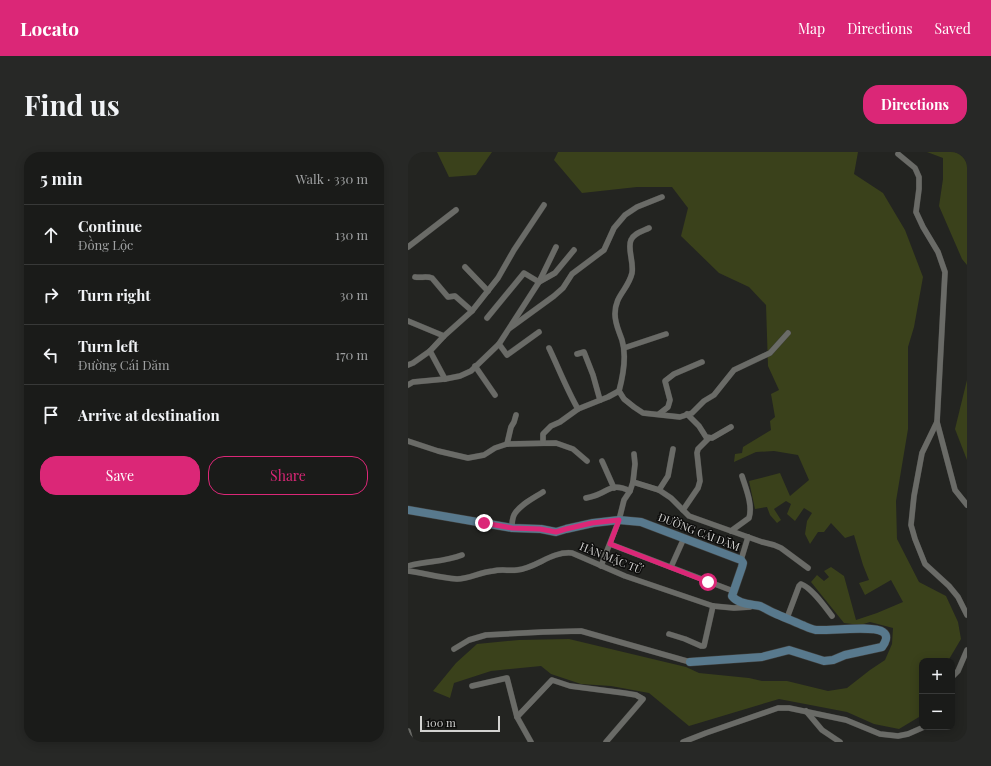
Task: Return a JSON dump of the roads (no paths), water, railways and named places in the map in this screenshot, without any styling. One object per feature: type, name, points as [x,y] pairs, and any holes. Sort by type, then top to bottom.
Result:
[{"type":"street","points":[[898,154],[915,168],[920,177],[920,190],[916,212],[938,252],[945,272],[937,422],[955,490],[967,505]]},
{"type":"street","points":[[507,331],[554,296],[563,288],[572,274],[604,250],[614,228],[625,215],[637,207],[662,197]]},
{"type":"street","points":[[408,365],[414,363],[430,351],[444,336],[472,311],[498,278],[514,250],[544,205]]},
{"type":"street","points":[[408,247],[456,210]]},
{"type":"street","points":[[648,228],[639,232],[632,238],[630,243],[633,264],[632,273],[626,287],[618,297],[615,306],[616,327],[622,338],[624,348],[624,366],[619,391],[634,407],[643,413],[680,418],[692,413],[704,401],[714,395],[734,370],[770,353],[788,333]]},
{"type":"street","points":[[408,385],[412,382],[460,376],[471,371],[499,344],[539,282],[556,246]]},
{"type":"street","points":[[539,282],[555,273],[574,250]]},
{"type":"street","points":[[465,268],[488,291]]},
{"type":"street","points":[[487,318],[524,273],[539,282]]},
{"type":"street","points":[[415,277],[421,278],[428,276],[432,278],[448,297],[455,296],[472,311]]},
{"type":"street","points":[[408,321],[444,336]]},
{"type":"street","points":[[499,344],[507,355],[539,332]]},
{"type":"street","points":[[624,348],[666,334]]},
{"type":"street","points":[[549,348],[560,371],[564,384],[578,409]]},
{"type":"street","points":[[430,351],[445,379]]},
{"type":"street","points":[[577,354],[584,352],[593,375],[600,400]]},
{"type":"street","points":[[658,414],[668,407],[670,400],[665,381],[674,374],[702,362]]},
{"type":"street","points":[[475,366],[495,395]]},
{"type":"street","points":[[543,443],[543,434],[551,426],[560,422],[578,409],[619,391]]},
{"type":"street","points":[[687,414],[699,426],[706,437],[709,438]]},
{"type":"street","points":[[507,444],[511,427],[516,415]]},
{"type":"street","points":[[937,422],[922,453],[914,496],[911,525],[925,564],[949,586],[958,597],[967,615]]},
{"type":"street","points":[[683,510],[698,488],[700,481],[697,453],[698,449],[709,438],[712,438],[731,427]]},
{"type":"street","points":[[408,441],[438,451],[468,458],[484,455],[495,448],[507,444],[556,443],[573,449],[587,461]]},
{"type":"street","points":[[660,490],[668,476],[673,449]]},
{"type":"street","points":[[602,566],[619,520],[624,500],[630,492],[633,482],[635,464],[634,454]]},
{"type":"street","points":[[602,461],[614,488]]},
{"type":"street","points":[[731,531],[749,518],[750,510],[742,476]]},
{"type":"street","points":[[633,482],[660,490],[671,498],[689,516],[762,542],[774,544],[808,568]]},
{"type":"street","points":[[586,498],[599,494],[609,488],[624,488],[630,492]]},
{"type":"street","points":[[512,528],[513,516],[516,512],[522,506],[543,492]]},
{"type":"street","name":"ĐƯỜNG CÁI DĂM","points":[[408,510],[512,528],[540,529],[556,532],[592,523],[619,520],[641,522],[741,560],[743,563],[742,567],[733,591]]},
{"type":"street","points":[[741,560],[748,537]]},
{"type":"street","points":[[671,567],[684,538]]},
{"type":"street","points":[[454,649],[469,640],[486,636],[581,631],[690,662],[762,657],[789,650],[824,661],[833,660],[845,655],[882,648],[886,642],[886,636],[883,632],[873,628],[814,630],[760,607],[748,605],[733,599],[733,591],[610,544]]},
{"type":"street","name":"HÀN MẶC TỬ","points":[[408,571],[446,578],[470,578],[494,570],[517,570],[528,567],[553,555],[565,553],[572,554],[625,576],[713,606],[734,608],[760,607]]},
{"type":"street","points":[[408,566],[417,563],[445,560],[462,555]]},
{"type":"street","points":[[787,618],[801,584],[806,586],[826,607],[832,616]]},
{"type":"street","points":[[669,634],[685,638],[704,646],[713,606]]},
{"type":"street","points":[[955,674],[958,672],[967,650]]},
{"type":"street","points":[[472,686],[507,678],[517,717],[530,742]]},
{"type":"street","points":[[517,717],[552,680],[570,686],[636,695],[643,699],[606,742]]},
{"type":"street","points":[[683,742],[778,708],[806,711],[846,720],[880,734],[898,736],[919,729]]},
{"type":"street","points":[[806,711],[822,730],[840,742]]},
{"type":"street","points":[[408,731],[411,742]]}]
